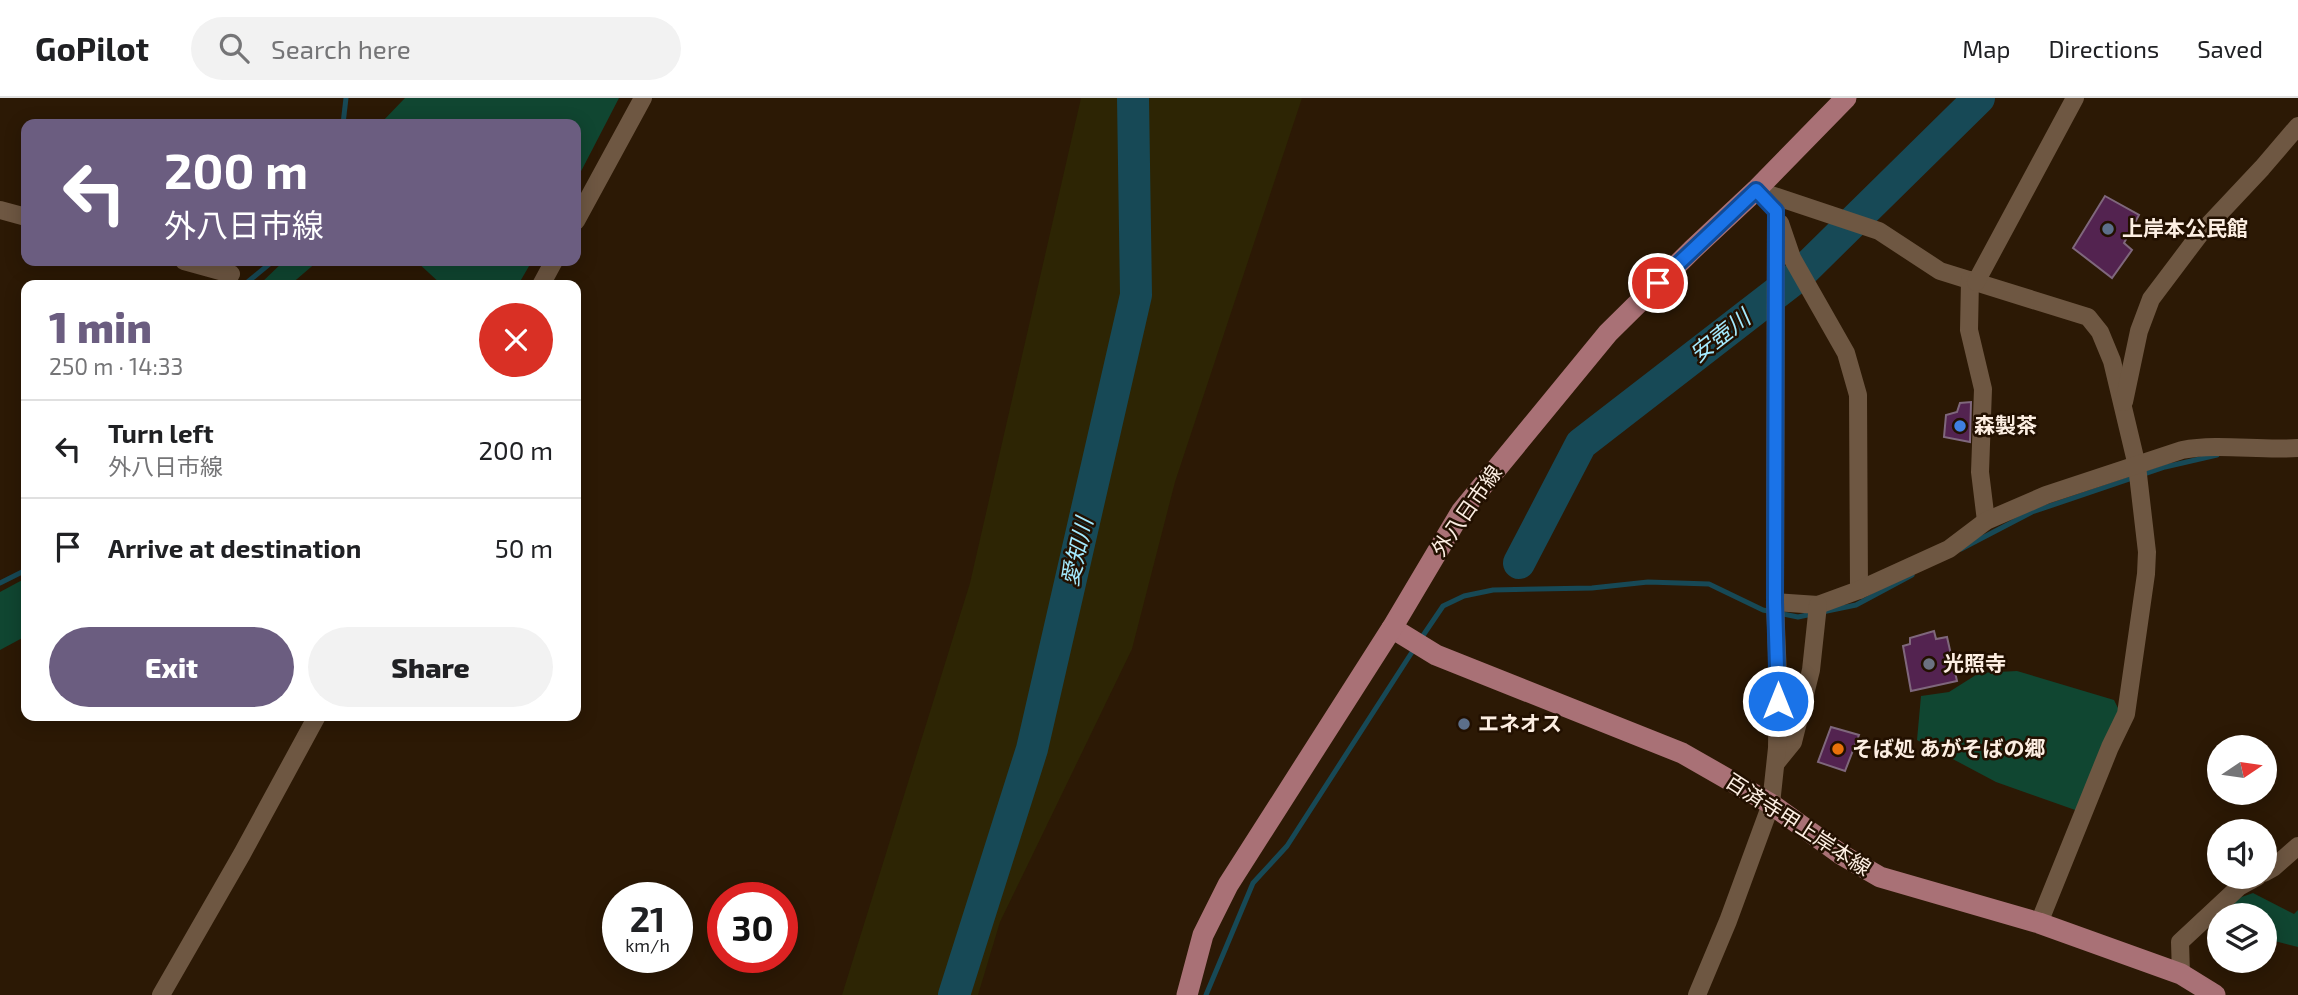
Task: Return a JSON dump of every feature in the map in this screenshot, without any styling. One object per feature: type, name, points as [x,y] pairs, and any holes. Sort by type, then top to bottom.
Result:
[{"type":"main road","name":"外八日市線","points":[[1187,995],[1203,935],[1227,885],[1392,628],[1461,512],[1599,343],[1846,98]]},
{"type":"main road","name":"百済寺甲上岸本線","points":[[1392,628],[1436,655],[1682,753],[1771,804],[1842,855],[1880,877],[2039,923],[2181,974],[2209,993]]},
{"type":"street","points":[[581,211],[643,98]]},
{"type":"street","points":[[1986,521],[1980,472],[1983,389],[1969,330],[1973,281],[2075,98]]},
{"type":"street","points":[[2123,409],[2139,331],[2151,299],[2200,234],[2298,127]]},
{"type":"street","points":[[1756,190],[1776,211],[1793,258],[1846,353],[1858,395],[1859,590]]},
{"type":"street","points":[[1756,190],[1880,231],[1940,271],[2088,317],[2100,332],[2112,361],[2137,466],[2147,552],[2126,715],[2110,747],[2039,923]]},
{"type":"street","points":[[0,210],[21,216]]},
{"type":"street","points":[[1697,995],[1728,921],[1771,804],[1776,763],[1776,211]]},
{"type":"street","points":[[202,266],[231,274]]},
{"type":"street","points":[[1775,602],[1818,606],[1949,549],[1986,521],[2046,495],[2182,450],[2204,446],[2275,450],[2298,448]]},
{"type":"street","points":[[1776,763],[1793,742],[1811,670],[1818,606]]},
{"type":"street","points":[[161,995],[314,721]]},
{"type":"street","points":[[2277,864],[2298,846]]},
{"type":"street","points":[[2181,974],[2180,942],[2237,889]]},
{"type":"green space","points":[[405,98],[619,98],[581,171],[581,119],[385,119]]},
{"type":"green space","points":[[279,266],[312,266],[296,280],[264,280]]},
{"type":"green space","points":[[421,266],[529,266],[521,280],[437,280]]},
{"type":"green space","points":[[21,581],[21,639],[0,650],[0,592]]},
{"type":"green space","points":[[2017,671],[2114,700],[2120,712],[2078,811],[1996,782],[1917,740],[1921,696],[1949,692],[1979,673]]},
{"type":"green space","points":[[2253,893],[2273,903],[2233,903],[2236,899]]},
{"type":"green space","points":[[2277,905],[2294,914],[2298,910],[2298,947],[2277,942]]},
{"type":"sand","points":[[1081,98],[1302,98],[1175,482],[1132,649],[1000,922],[978,995],[842,995],[970,583]]},
{"type":"building","name":"上岸本公民館","points":[[2105,196],[2139,215],[2124,243],[2132,250],[2112,278],[2073,248]]},
{"type":"building","name":"森製茶","points":[[1971,402],[1970,442],[1944,437],[1946,415],[1957,412],[1960,403]]},
{"type":"building","name":"光照寺","points":[[1934,631],[1936,639],[1947,637],[1957,681],[1911,691],[1903,646],[1910,644],[1910,638]]},
{"type":"building","name":"そば処 あがそばの郷","points":[[1831,727],[1859,735],[1845,771],[1818,762]]},
{"type":"waterway","points":[[344,119],[346,98]]},
{"type":"waterway","name":"愛知川","points":[[954,995],[1032,749],[1136,295],[1133,98]]},
{"type":"waterway","name":"安壺川","points":[[1519,563],[1581,444],[1797,277],[1979,98]]},
{"type":"waterway","points":[[250,280],[267,266]]},
{"type":"waterway","points":[[1961,549],[2032,512],[2165,467],[2217,455]]},
{"type":"waterway","points":[[0,583],[21,572]]},
{"type":"waterway","points":[[1822,612],[1856,605],[1912,575]]},
{"type":"waterway","points":[[1420,640],[1443,606],[1464,596],[1493,590],[1592,588],[1648,582],[1709,584],[1763,610],[1798,617],[1812,614]]},
{"type":"waterway","points":[[1206,995],[1253,883],[1287,846],[1414,649]]},
{"type":"place","name":"上岸本公民館","points":[[2108,229]]},
{"type":"place","name":"森製茶","points":[[1960,426]]},
{"type":"place","name":"光照寺","points":[[1929,664]]},
{"type":"place","name":"エネオス","points":[[1464,724]]},
{"type":"place","name":"そば処 あがそばの郷","points":[[1838,749]]},
{"type":"route","points":[[1658,283],[1756,190],[1776,211],[1775,602],[1778,701]]}]
